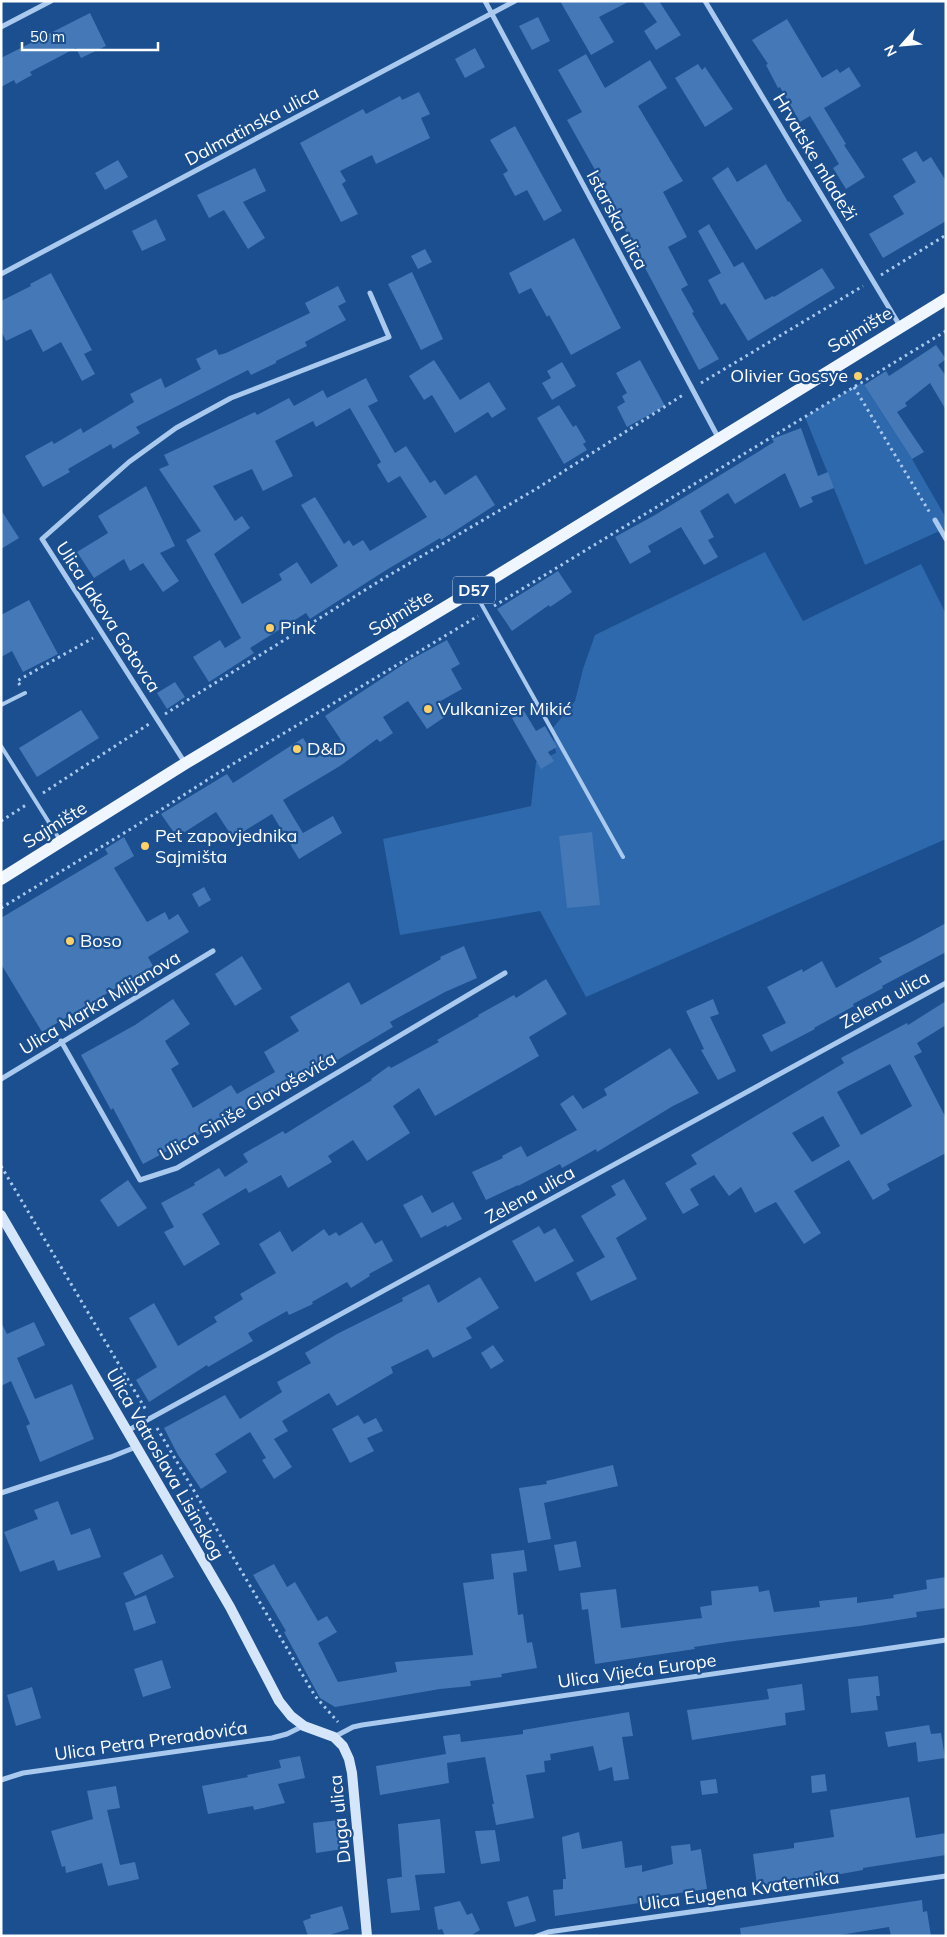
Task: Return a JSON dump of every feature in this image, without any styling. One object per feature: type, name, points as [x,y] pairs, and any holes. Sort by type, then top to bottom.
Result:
[{"type":"main road","name":"Sajmište","points":[[1,879],[186,763],[474,590],[946,299]]},
{"type":"main road","name":"Ulica Vatroslava Lisinskog","points":[[1,1215],[4,1227],[136,1446],[230,1608],[279,1701],[291,1716],[304,1726]]},
{"type":"main road","points":[[304,1726],[334,1737]]},
{"type":"main road","name":"Duga ulica","points":[[334,1737],[343,1746],[349,1758],[352,1773],[367,1936]]},
{"type":"street","points":[[1,27],[51,1]]},
{"type":"street","name":"Istarska ulica","points":[[484,1],[719,439]]},
{"type":"street","name":"Dalmatinska ulica","points":[[1,274],[516,1]]},
{"type":"street","name":"Hrvatske mladeži","points":[[705,1],[901,326]]},
{"type":"street","name":"Ulica Jakova Gotovca","points":[[186,763],[42,539],[130,462],[176,428],[231,398],[389,337],[370,293]]},
{"type":"street","points":[[935,520],[946,539]]},
{"type":"street","name":"Ulica Marka Miljanova","points":[[1,1079],[213,951]]},
{"type":"street","name":"Ulica Siniše Glavaševića","points":[[62,1041],[140,1180],[178,1168],[505,973]]},
{"type":"street","name":"Zelena ulica","points":[[127,1431],[946,983]]},
{"type":"street","points":[[1,1493],[111,1458],[136,1446]]},
{"type":"street","name":"Ulica Vijeća Europe","points":[[334,1737],[345,1730],[362,1725],[946,1640]]},
{"type":"street","name":"Ulica Petra Preradovića","points":[[1,1780],[23,1774],[272,1738],[287,1734],[304,1726]]},
{"type":"street","name":"Ulica Eugena Kvaternika","points":[[537,1936],[548,1932],[946,1876]]},
{"type":"lane","points":[[474,590],[624,857]]},
{"type":"lane","points":[[1,705],[25,693]]},
{"type":"lane","points":[[1,746],[62,841]]},
{"type":"path","points":[[1,821],[158,719],[386,577],[536,489],[670,405],[692,389],[946,235]]},
{"type":"path","points":[[1,908],[134,827],[218,772],[946,331]]},
{"type":"path","points":[[854,387],[935,520]]},
{"type":"path","points":[[25,693],[17,681],[102,633]]},
{"type":"path","points":[[1,1166],[315,1696],[345,1730]]},
{"type":"shaded area","points":[[862,382],[912,459],[946,518],[946,528],[865,565],[805,417]]},
{"type":"shaded area","points":[[765,552],[803,621],[921,564],[946,614],[946,839],[586,997],[540,911],[400,935],[383,839],[531,806],[536,762],[556,753],[552,729],[575,701],[583,669],[595,635]]},
{"type":"building","points":[[560,1],[630,1],[599,17],[614,42],[591,55]]},
{"type":"building","points":[[642,1],[659,1],[681,35],[656,50],[644,31],[657,22]]},
{"type":"building","points":[[90,13],[106,46],[81,58],[76,48],[30,72],[32,75],[16,84],[14,80],[1,87],[1,58]]},
{"type":"building","points":[[538,17],[550,41],[532,50],[519,26]]},
{"type":"building","points":[[787,19],[822,78],[837,69],[840,73],[849,67],[861,86],[824,108],[846,144],[844,145],[865,177],[846,189],[833,168],[839,164],[810,116],[800,122],[780,87],[778,88],[766,65],[768,64],[752,40]]},
{"type":"building","points":[[475,48],[485,67],[465,78],[455,59]]},
{"type":"building","points":[[586,54],[605,88],[650,60],[667,88],[638,106],[683,181],[663,192],[687,237],[668,247],[688,285],[681,289],[694,312],[692,313],[719,359],[699,370],[606,194],[608,193],[567,120],[582,112],[558,70]]},
{"type":"building","points":[[698,64],[702,70],[705,67],[733,109],[705,127],[675,78]]},
{"type":"building","points":[[419,92],[430,114],[421,118],[430,138],[376,164],[372,155],[340,171],[346,181],[342,184],[358,214],[341,222],[300,143],[363,109],[366,114],[400,96],[402,100]]},
{"type":"building","points":[[515,126],[562,211],[544,221],[527,190],[515,196],[503,174],[508,171],[490,140]]},
{"type":"building","points":[[916,151],[923,162],[931,157],[946,181],[946,221],[883,258],[869,234],[904,214],[893,196],[916,182],[902,159]]},
{"type":"building","points":[[118,160],[128,177],[105,190],[95,173]]},
{"type":"building","points":[[766,164],[788,202],[802,221],[756,250],[712,178],[728,167],[737,182]]},
{"type":"building","points":[[255,168],[266,191],[243,202],[265,238],[248,249],[224,210],[209,218],[197,195]]},
{"type":"building","points":[[156,219],[166,240],[142,251],[132,231]]},
{"type":"building","points":[[709,224],[734,267],[743,262],[765,300],[774,297],[822,268],[835,288],[748,341],[725,303],[721,305],[708,280],[721,273],[698,231]]},
{"type":"building","points":[[574,238],[621,328],[571,355],[549,315],[547,317],[531,288],[519,294],[509,273]]},
{"type":"building","points":[[425,249],[432,262],[418,269],[411,256]]},
{"type":"building","points":[[412,272],[443,339],[421,350],[388,284]]},
{"type":"building","points":[[51,273],[92,350],[84,354],[95,374],[82,381],[61,342],[43,352],[31,329],[6,341],[1,330],[1,301],[31,286],[30,284]]},
{"type":"building","points":[[338,286],[346,302],[338,306],[346,320],[305,342],[307,346],[276,361],[276,363],[251,375],[248,370],[136,427],[140,433],[113,449],[111,444],[68,469],[70,472],[43,487],[25,456],[52,441],[54,444],[81,428],[83,433],[134,402],[130,394],[161,378],[165,388],[201,369],[196,359],[216,349],[219,355],[226,353],[310,313],[305,303]]},
{"type":"building","points":[[936,345],[946,359],[938,365],[946,376],[946,410],[930,383],[905,403],[907,406],[897,412],[924,452],[912,459],[864,385],[886,371],[889,376]]},
{"type":"building","points":[[434,360],[460,400],[489,382],[506,409],[492,418],[488,412],[455,433],[432,395],[424,400],[409,376]]},
{"type":"building","points":[[640,360],[665,406],[627,427],[617,407],[625,402],[622,396],[627,393],[616,373]]},
{"type":"building","points":[[562,362],[576,386],[552,400],[542,383],[551,378],[547,371]]},
{"type":"building","points":[[366,378],[378,401],[368,406],[395,453],[406,446],[430,483],[435,480],[445,495],[476,475],[495,505],[441,540],[440,538],[383,572],[310,619],[306,613],[250,648],[254,653],[209,682],[193,657],[220,640],[225,648],[241,638],[186,540],[201,531],[159,469],[169,465],[164,455],[255,412],[257,415],[289,398],[294,406],[323,390],[327,398]],"holes":[[[350,408],[381,462],[377,465],[388,483],[400,476],[427,517],[370,551],[363,540],[353,546],[349,540],[344,544],[315,497],[301,505],[338,566],[311,584],[297,562],[279,574],[282,580],[242,604],[214,554],[250,528],[242,516],[235,521],[213,486],[252,469],[263,491],[293,476],[275,441],[313,421],[316,427]]]},
{"type":"building","points":[[559,405],[573,427],[576,425],[586,442],[583,444],[587,450],[564,464],[537,418]]},
{"type":"building","points":[[801,428],[818,476],[828,472],[834,488],[811,497],[813,502],[800,508],[785,473],[735,504],[728,493],[700,511],[714,537],[708,540],[718,557],[704,565],[681,527],[648,546],[651,552],[630,564],[615,537],[655,515],[774,442],[772,439]]},
{"type":"building","points":[[146,486],[175,546],[160,553],[179,581],[163,592],[143,563],[130,571],[124,559],[94,578],[77,552],[108,533],[98,516]]},
{"type":"building","points":[[1,510],[19,538],[1,549]]},
{"type":"building","points":[[558,571],[572,592],[550,607],[549,605],[512,631],[497,609]]},
{"type":"building","points":[[29,600],[58,654],[23,672],[12,651],[1,657],[1,615]]},
{"type":"building","points":[[447,640],[460,664],[451,669],[462,689],[437,703],[446,716],[427,729],[408,701],[383,717],[393,733],[380,742],[377,739],[340,766],[283,800],[303,833],[333,816],[342,833],[299,859],[272,814],[233,838],[216,812],[177,837],[161,814],[227,774],[233,783],[303,738],[316,758],[341,740],[325,716],[410,660]]},
{"type":"building","points":[[175,682],[185,697],[167,709],[157,693]]},
{"type":"building","points":[[81,710],[99,738],[37,777],[19,748]]},
{"type":"building","points":[[524,711],[536,731],[545,726],[557,747],[548,752],[554,761],[541,769],[512,718]]},
{"type":"building","points":[[592,832],[600,905],[567,908],[559,836]]},
{"type":"building","name":"Boso","points":[[124,837],[134,856],[114,868],[147,922],[165,912],[169,920],[178,914],[189,932],[148,957],[153,966],[42,1032],[1,964],[1,918],[108,854],[105,849]]},
{"type":"building","points":[[204,887],[211,900],[199,907],[192,894]]},
{"type":"building","points":[[946,923],[946,952],[882,986],[883,988],[853,1004],[854,1006],[771,1052],[762,1035],[786,1023],[767,987],[802,969],[803,972],[822,961],[836,988],[882,962],[879,958]]},
{"type":"building","points":[[464,946],[477,978],[445,992],[390,1022],[393,1027],[322,1069],[320,1064],[225,1123],[224,1121],[143,1164],[113,1108],[111,1110],[81,1055],[135,1025],[173,999],[190,1024],[165,1041],[179,1064],[171,1069],[193,1108],[231,1085],[237,1094],[275,1072],[264,1052],[299,1031],[290,1017],[349,982],[361,1005],[441,959],[440,957]]},
{"type":"building","points":[[242,956],[262,989],[235,1006],[215,974]]},
{"type":"building","points":[[546,979],[567,1014],[529,1037],[539,1056],[435,1116],[419,1088],[393,1106],[410,1133],[367,1161],[353,1140],[328,1156],[332,1162],[288,1188],[281,1175],[249,1193],[246,1188],[202,1214],[220,1244],[184,1266],[164,1232],[174,1227],[161,1203],[195,1185],[194,1183],[219,1168],[225,1177],[248,1162],[243,1154],[283,1131],[285,1134],[372,1080],[389,1066],[391,1068],[439,1042],[437,1040],[478,1015],[514,995],[516,998]]},
{"type":"building","points":[[713,999],[719,1014],[710,1017],[736,1071],[718,1080],[701,1050],[704,1049],[686,1011]]},
{"type":"building","points":[[946,1001],[946,1025],[917,1043],[922,1052],[914,1056],[946,1118],[946,1153],[887,1184],[890,1190],[873,1200],[849,1160],[794,1191],[821,1233],[804,1244],[776,1202],[755,1213],[741,1187],[729,1196],[714,1175],[690,1189],[699,1205],[683,1214],[665,1183],[697,1164],[691,1155],[844,1063],[841,1058],[907,1023],[908,1025]],"holes":[[[890,1064],[912,1106],[861,1135],[837,1092]],[[823,1116],[840,1146],[812,1162],[792,1133]]]},
{"type":"building","points":[[670,1048],[699,1093],[673,1106],[597,1152],[596,1149],[562,1168],[560,1164],[486,1200],[472,1172],[503,1158],[502,1156],[521,1146],[527,1157],[577,1130],[560,1104],[573,1095],[583,1109],[607,1095],[604,1089]]},
{"type":"building","points":[[624,1179],[647,1219],[616,1238],[637,1279],[591,1301],[576,1273],[605,1257],[581,1216],[616,1195],[611,1186]]},
{"type":"building","points":[[128,1180],[147,1208],[118,1227],[100,1200]]},
{"type":"building","points":[[422,1195],[432,1213],[453,1202],[462,1219],[421,1238],[403,1205]]},
{"type":"building","points":[[362,1222],[375,1244],[382,1240],[393,1261],[369,1274],[370,1276],[351,1288],[347,1282],[312,1302],[313,1304],[289,1315],[287,1311],[248,1333],[253,1341],[208,1367],[207,1365],[149,1402],[136,1380],[157,1367],[129,1318],[154,1303],[178,1346],[217,1322],[214,1317],[243,1299],[240,1294],[276,1273],[259,1244],[280,1231],[292,1252],[324,1229],[329,1236],[336,1232],[339,1236]]},
{"type":"building","points":[[539,1226],[544,1234],[555,1228],[574,1261],[535,1282],[512,1241]]},
{"type":"building","points":[[480,1277],[499,1308],[466,1328],[472,1338],[433,1358],[428,1349],[391,1367],[393,1373],[337,1406],[329,1393],[282,1421],[288,1431],[274,1439],[292,1467],[274,1479],[262,1460],[266,1458],[250,1432],[215,1454],[227,1472],[201,1489],[178,1455],[164,1428],[225,1395],[240,1419],[282,1392],[277,1382],[311,1363],[305,1353],[337,1334],[403,1301],[402,1298],[429,1284],[438,1303]]},
{"type":"building","points":[[1,1322],[7,1334],[34,1322],[45,1345],[17,1358],[35,1399],[72,1384],[94,1439],[40,1462],[26,1426],[30,1424],[11,1381],[1,1386]]},
{"type":"building","points":[[493,1345],[504,1361],[491,1369],[481,1353]]},
{"type":"building","points":[[358,1415],[364,1424],[376,1418],[383,1431],[367,1438],[374,1451],[350,1463],[332,1429]]},
{"type":"building","points":[[613,1465],[618,1486],[544,1503],[551,1539],[528,1543],[519,1488],[547,1484],[546,1481]]},
{"type":"building","points":[[58,1501],[71,1535],[90,1528],[101,1557],[58,1571],[54,1560],[20,1572],[4,1532],[38,1519],[34,1510]]},
{"type":"building","points":[[576,1541],[581,1567],[559,1571],[554,1545]]},
{"type":"building","points":[[524,1550],[527,1571],[513,1573],[518,1615],[523,1614],[527,1643],[532,1642],[537,1668],[501,1674],[502,1677],[470,1681],[471,1686],[440,1689],[335,1707],[320,1698],[284,1632],[286,1631],[253,1575],[274,1564],[287,1587],[295,1582],[318,1621],[327,1616],[337,1632],[318,1643],[338,1682],[397,1672],[395,1662],[473,1655],[463,1583],[494,1579],[491,1554]]},
{"type":"building","points":[[162,1554],[174,1577],[135,1596],[123,1573]]},
{"type":"building","points":[[946,1577],[946,1608],[916,1612],[917,1617],[860,1626],[734,1641],[694,1647],[695,1649],[595,1664],[588,1609],[582,1610],[580,1593],[616,1589],[621,1628],[702,1618],[700,1607],[712,1605],[711,1591],[758,1586],[759,1592],[769,1590],[774,1612],[820,1607],[819,1601],[857,1597],[857,1603],[894,1598],[893,1595],[927,1589],[926,1580]]},
{"type":"building","points":[[146,1595],[156,1623],[134,1631],[125,1603]]},
{"type":"building","points":[[162,1660],[171,1688],[143,1697],[134,1669]]},
{"type":"building","points":[[878,1676],[880,1696],[876,1696],[878,1710],[851,1713],[848,1679]]},
{"type":"building","points":[[802,1684],[805,1710],[785,1713],[786,1725],[692,1740],[687,1710],[769,1699],[767,1689]]},
{"type":"building","points":[[32,1687],[41,1718],[16,1726],[7,1695]]},
{"type":"building","points":[[629,1712],[633,1736],[622,1737],[629,1779],[614,1781],[612,1767],[599,1771],[593,1746],[550,1754],[551,1760],[544,1761],[545,1772],[526,1775],[534,1818],[496,1825],[485,1757],[447,1763],[449,1783],[380,1795],[376,1766],[446,1754],[443,1736],[460,1734],[461,1742],[523,1734],[523,1730]]},
{"type":"building","points":[[929,1725],[931,1734],[941,1733],[945,1758],[918,1762],[916,1742],[888,1747],[885,1732]]},
{"type":"building","points":[[300,1756],[305,1778],[278,1784],[285,1803],[254,1810],[253,1806],[208,1814],[202,1786],[281,1768],[279,1760]]},
{"type":"building","points":[[825,1774],[827,1791],[812,1793],[811,1776]]},
{"type":"building","points":[[716,1779],[718,1793],[702,1795],[700,1781]]},
{"type":"building","points":[[116,1786],[120,1808],[107,1810],[120,1865],[135,1862],[139,1879],[108,1886],[102,1863],[66,1873],[65,1866],[62,1867],[51,1831],[93,1819],[87,1791]]},
{"type":"building","points":[[909,1797],[916,1838],[946,1833],[946,1855],[863,1868],[863,1870],[824,1877],[757,1885],[753,1854],[794,1848],[794,1843],[834,1837],[830,1810]]},
{"type":"building","points":[[440,1819],[445,1873],[415,1875],[420,1910],[391,1913],[387,1879],[402,1877],[398,1824]]},
{"type":"building","points":[[339,1820],[343,1849],[316,1853],[313,1823]]},
{"type":"building","points":[[495,1830],[500,1861],[481,1864],[475,1831]]},
{"type":"building","points":[[579,1832],[582,1849],[622,1841],[625,1868],[642,1865],[642,1872],[673,1864],[671,1846],[690,1844],[691,1851],[701,1849],[707,1889],[658,1896],[659,1900],[555,1916],[553,1890],[563,1889],[563,1879],[566,1879],[562,1837]]},
{"type":"building","points":[[528,1896],[536,1921],[515,1927],[507,1902]]},
{"type":"building","points":[[922,1900],[923,1912],[927,1911],[931,1936],[891,1936],[889,1927],[834,1936],[741,1936],[740,1928]]},
{"type":"building","points":[[460,1901],[467,1915],[472,1913],[480,1930],[470,1936],[445,1936],[442,1929],[438,1930],[434,1907]]},
{"type":"building","points":[[342,1906],[349,1929],[326,1936],[308,1936],[303,1921],[311,1918],[310,1915]]},
{"type":"place","name":"Olivier Gossye","points":[[858,376]]},
{"type":"place","name":"Pink","points":[[270,628]]},
{"type":"place","name":"Vulkanizer Mikić","points":[[428,709]]},
{"type":"place","name":"D&D","points":[[297,749]]},
{"type":"place","name":"Pet zapovjednika Sajmišta","points":[[145,846]]},
{"type":"place","name":"Boso","points":[[70,941]]}]
